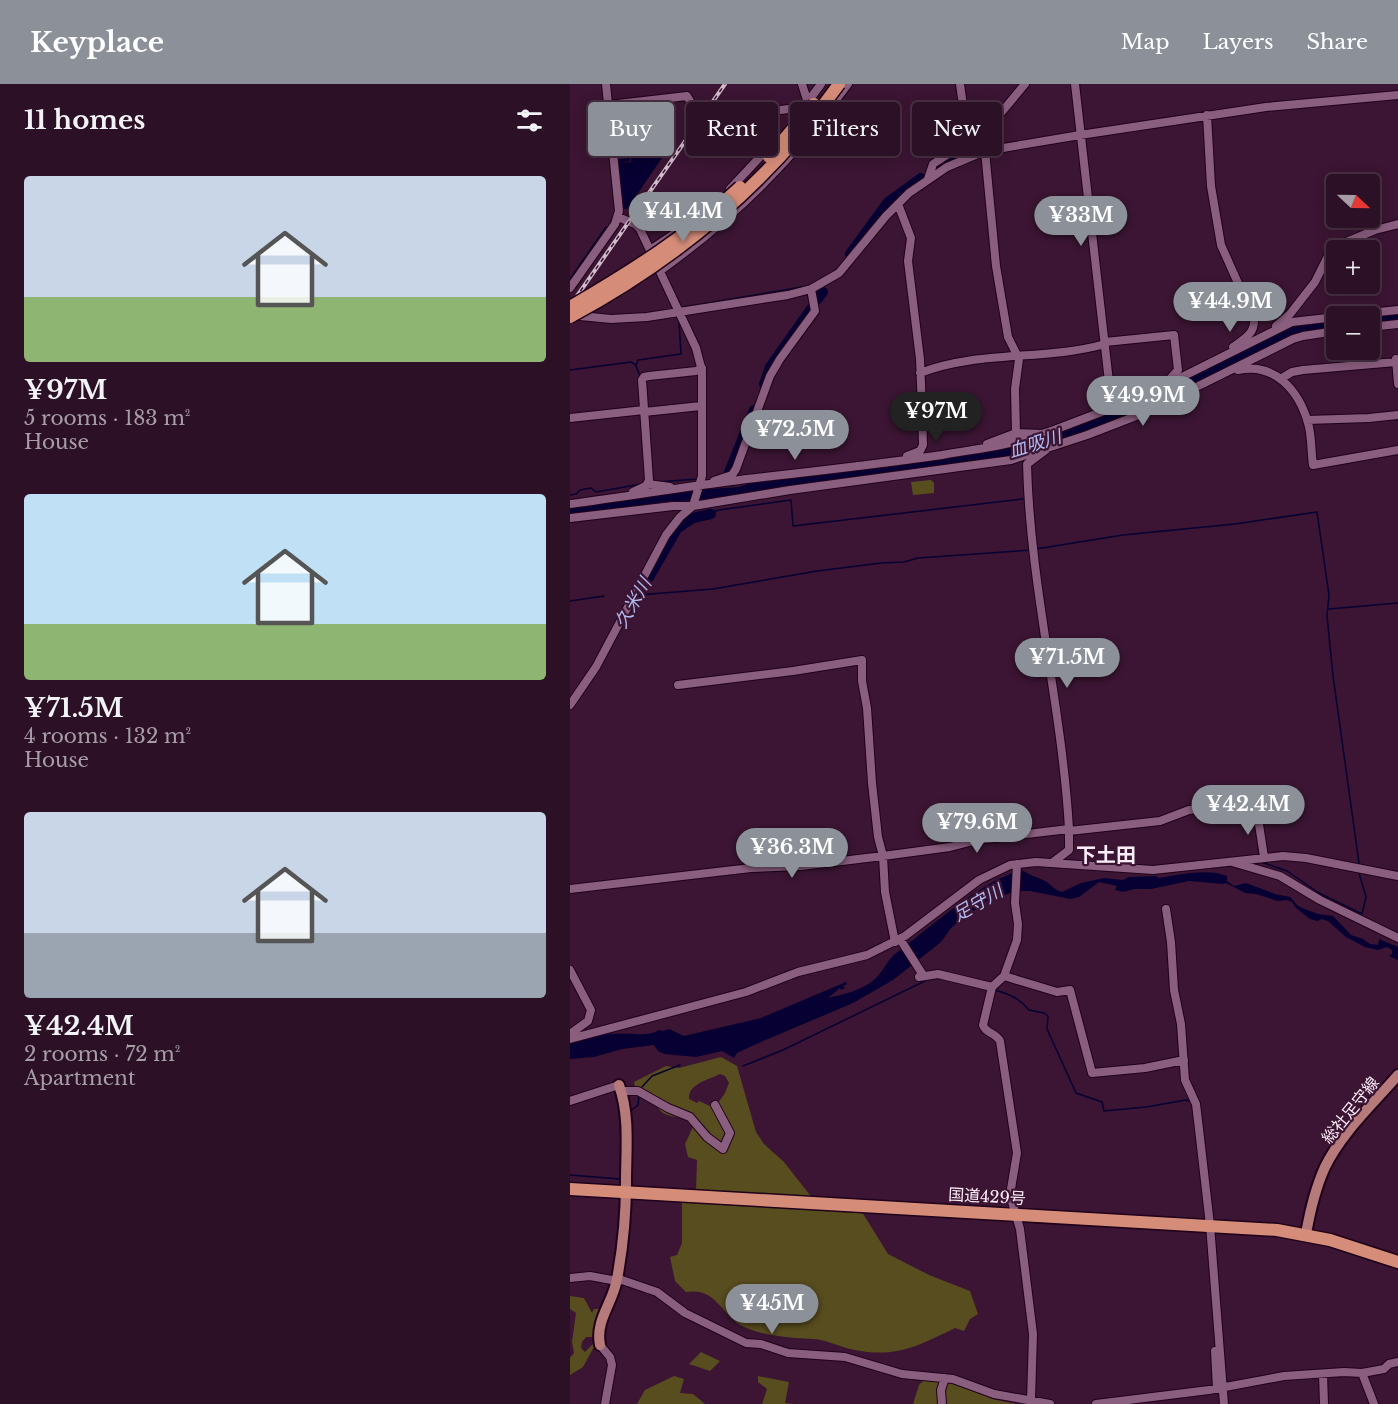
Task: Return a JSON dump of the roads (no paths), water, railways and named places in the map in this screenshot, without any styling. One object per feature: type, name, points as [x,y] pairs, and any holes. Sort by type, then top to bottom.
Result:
[{"type":"highway","points":[[570,307],[666,248],[730,196],[793,131],[829,84]]},
{"type":"highway","points":[[575,317],[671,254],[727,209],[799,137],[839,84]]},
{"type":"highway","name":"国道429号","points":[[570,1190],[1208,1225],[1306,1234],[1355,1247],[1398,1262]]},
{"type":"main road","name":"総社足守線","points":[[1306,1234],[1317,1188],[1332,1155],[1398,1075]]},
{"type":"main road","points":[[600,1345],[599,1324],[617,1281],[627,1193],[628,1143],[620,1088]]},
{"type":"street","points":[[606,84],[609,102]]},
{"type":"street","points":[[802,84],[805,102]]},
{"type":"street","points":[[808,102],[821,84]]},
{"type":"street","points":[[660,270],[756,193],[819,124],[848,84]]},
{"type":"street","points":[[960,84],[963,102]]},
{"type":"street","points":[[1002,112],[1025,84]]},
{"type":"street","points":[[1075,84],[1112,408]]},
{"type":"street","points":[[1002,148],[1266,107],[1398,95]]},
{"type":"street","points":[[635,102],[687,96],[696,111],[708,117],[739,108],[766,112],[790,108]]},
{"type":"street","points":[[570,504],[698,488],[753,478],[895,462],[1023,441],[1112,408],[1214,362],[1255,328],[1254,319],[1221,245],[1211,186],[1207,116]]},
{"type":"street","points":[[650,250],[674,234],[731,188],[790,125]]},
{"type":"street","points":[[570,288],[618,217],[619,201],[614,156]]},
{"type":"street","points":[[928,179],[933,164],[945,156]]},
{"type":"street","points":[[575,317],[630,319],[788,295],[811,289],[839,273],[898,204],[928,179],[947,167],[973,156]]},
{"type":"street","points":[[986,156],[998,278],[1008,337],[1019,356],[1016,433]]},
{"type":"street","points":[[895,462],[920,451],[923,445],[920,373],[908,261],[911,238],[898,204]]},
{"type":"street","points":[[570,705],[596,667],[666,535],[693,504],[702,468],[700,444],[702,368],[696,348],[638,226],[618,217]]},
{"type":"street","points":[[1263,336],[1282,321],[1315,282],[1332,248],[1375,230],[1398,225]]},
{"type":"street","points":[[698,488],[732,475],[736,469],[771,376],[780,359],[815,311],[811,289]]},
{"type":"street","points":[[1380,312],[1398,310]]},
{"type":"street","points":[[1226,354],[1292,322],[1326,318]]},
{"type":"street","points":[[1380,326],[1398,324]]},
{"type":"street","points":[[570,518],[693,504],[1000,462],[1144,413],[1303,336],[1326,333]]},
{"type":"street","points":[[920,373],[962,361],[1082,349],[1105,343],[1174,335],[1178,370],[1164,386]]},
{"type":"street","points":[[1282,378],[1303,370],[1397,360],[1398,384]]},
{"type":"street","points":[[1214,362],[1224,373]]},
{"type":"street","points":[[648,484],[642,380],[644,377],[696,371],[702,368]]},
{"type":"street","points":[[1224,373],[1257,368],[1282,378],[1298,399],[1307,420],[1313,465],[1398,450]]},
{"type":"street","points":[[570,418],[701,405]]},
{"type":"street","points":[[1307,420],[1398,415]]},
{"type":"street","points":[[980,449],[1016,433],[1042,434]]},
{"type":"street","points":[[1042,434],[1047,447]]},
{"type":"street","points":[[1047,447],[1027,464],[1028,500],[1044,636],[1055,693],[1069,832],[1069,850],[1052,863]]},
{"type":"street","points":[[627,496],[648,484],[680,489]]},
{"type":"street","points":[[678,685],[862,660],[872,783],[878,837],[883,858],[885,892],[899,941],[922,975],[938,974],[992,988]]},
{"type":"street","points":[[570,889],[751,868],[883,858],[977,840],[1160,821],[1189,810],[1251,805],[1257,811],[1264,857]]},
{"type":"street","points":[[570,1039],[746,992],[798,972],[867,955],[899,941],[979,880],[1001,868],[1052,863],[1153,870],[1264,857],[1306,858],[1398,876]]},
{"type":"street","points":[[1231,861],[1236,865],[1281,876],[1320,900],[1398,938]]},
{"type":"street","points":[[1017,865],[1017,940],[1004,976],[992,988],[983,1025],[1000,1041],[1017,1153],[1010,1195],[1016,1214],[1025,1268],[1033,1334],[1031,1400]]},
{"type":"street","points":[[1166,909],[1174,990],[1181,1024],[1186,1085],[1196,1104],[1220,1388],[1224,1404]]},
{"type":"street","points":[[570,970],[591,1010],[588,1021],[570,1034]]},
{"type":"street","points":[[1004,976],[1057,992],[1070,990],[1092,1072],[1145,1068],[1184,1060]]},
{"type":"street","points":[[570,1101],[620,1088],[638,1091],[690,1117],[707,1137],[723,1149],[730,1133],[715,1105]]},
{"type":"street","points":[[570,1278],[590,1276],[622,1280],[657,1292],[685,1313],[746,1343],[761,1344],[788,1353],[845,1357],[902,1374],[964,1381],[994,1394],[1050,1404]]},
{"type":"street","points":[[600,1345],[610,1357],[612,1365],[605,1404]]},
{"type":"street","points":[[1096,1404],[1129,1402],[1284,1376],[1362,1373],[1384,1369],[1389,1364],[1398,1362]]},
{"type":"street","points":[[1362,1373],[1374,1404]]},
{"type":"street","points":[[1323,1374],[1324,1404]]},
{"type":"street","points":[[942,1404],[941,1390],[945,1378]]},
{"type":"water","points":[[663,156],[627,209],[624,209],[618,159],[630,158],[630,161],[621,163],[631,162],[631,158]]},
{"type":"water","points":[[1022,870],[1062,892],[1081,883],[1104,878],[1123,880],[1129,877],[1156,876],[1158,878],[1193,873],[1219,874],[1227,876],[1227,881],[1234,886],[1246,883],[1290,897],[1298,906],[1307,910],[1333,916],[1351,935],[1370,944],[1378,945],[1379,939],[1398,947],[1398,960],[1389,956],[1392,950],[1387,947],[1378,950],[1365,947],[1346,937],[1328,921],[1310,919],[1292,902],[1245,893],[1226,883],[1189,881],[1123,892],[1115,890],[1117,886],[1099,882],[1079,897],[1070,899],[1030,891],[1018,891],[990,899],[952,927],[941,942],[893,980],[853,1003],[737,1053],[734,1058],[722,1051],[696,1057],[664,1054],[654,1045],[622,1049],[594,1057],[570,1059],[570,1045],[601,1037],[605,1038],[607,1043],[624,1034],[647,1034],[669,1029],[684,1036],[761,1018],[846,982],[847,984],[842,987],[846,987],[841,990],[840,988],[828,998],[861,988],[878,976],[895,954],[959,904],[995,881]]},
{"type":"waterway","name":"久米川","points":[[939,166],[953,156]]},
{"type":"waterway","name":"久米川","points":[[850,254],[888,202],[921,178]]},
{"type":"waterway","points":[[570,279],[606,227]]},
{"type":"waterway","points":[[684,307],[802,287]]},
{"type":"waterway","name":"久米川","points":[[817,300],[823,292]]},
{"type":"waterway","name":"久米川","points":[[764,384],[770,367],[811,309]]},
{"type":"waterway","name":"血吸川","points":[[1380,318],[1398,316]]},
{"type":"waterway","points":[[640,376],[636,366],[638,360],[681,354],[679,322]]},
{"type":"waterway","name":"血吸川","points":[[570,512],[663,497],[739,492],[759,486],[1014,452],[1056,439],[1134,408],[1283,334],[1326,324]]},
{"type":"waterway","points":[[570,370],[631,362],[636,365]]},
{"type":"waterway","name":"久米川","points":[[729,472],[754,410]]},
{"type":"waterway","points":[[657,482],[698,479]]},
{"type":"waterway","points":[[570,495],[591,488],[596,492],[642,484]]},
{"type":"waterway","points":[[703,515],[719,510],[791,500],[793,526],[1023,499]]},
{"type":"waterway","points":[[1036,549],[1123,535],[1235,524],[1317,512],[1329,595],[1327,616],[1333,676],[1359,863]]},
{"type":"waterway","name":"久米川","points":[[632,607],[677,529],[693,518],[711,514]]},
{"type":"waterway","points":[[638,595],[713,589],[817,571],[904,562],[918,558],[1032,550]]},
{"type":"waterway","points":[[570,601],[604,596]]},
{"type":"waterway","points":[[1329,609],[1398,603]]},
{"type":"waterway","points":[[1072,835],[1088,833]]},
{"type":"waterway","points":[[1258,844],[1259,855]]},
{"type":"waterway","points":[[1261,862],[1287,871],[1319,893],[1362,914],[1366,897],[1359,873]]},
{"type":"waterway","points":[[743,1066],[783,1050],[929,979]]},
{"type":"waterway","points":[[995,990],[1013,997],[1029,1010],[1048,1016],[1047,1029],[1076,1093],[1102,1102],[1104,1111],[1186,1100],[1192,1102]]},
{"type":"waterway","name":"足守川","points":[[570,1050],[600,1040],[632,1039]]},
{"type":"waterway","points":[[642,1087],[652,1076],[680,1065]]},
{"type":"waterway","points":[[629,1112],[638,1105],[639,1094]]},
{"type":"waterway","points":[[570,1175],[620,1179]]},
{"type":"railway","points":[[570,306],[725,84]]},
{"type":"district","name":"下土田","points":[[1106,855]]}]
